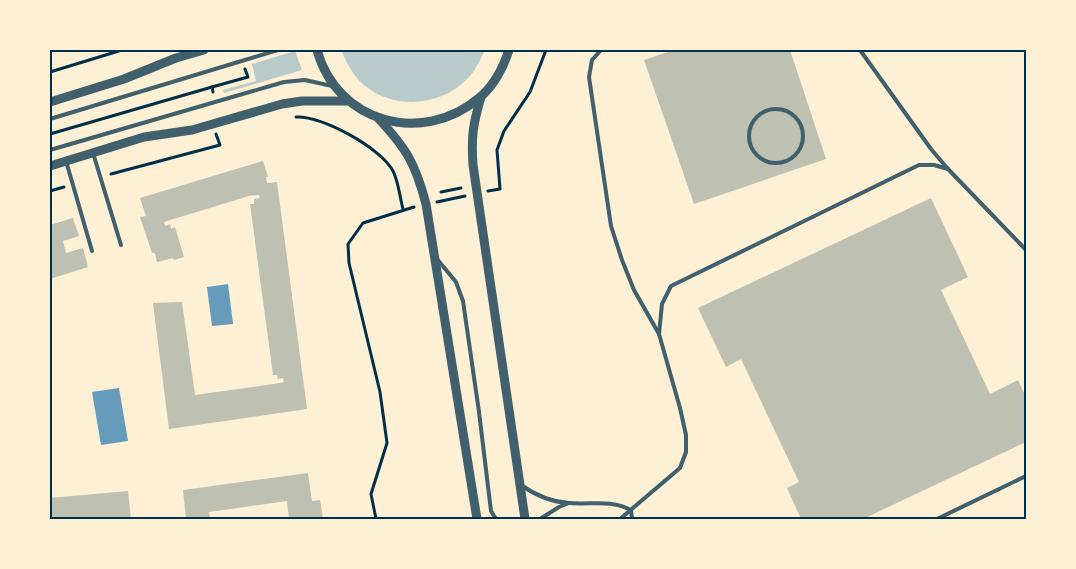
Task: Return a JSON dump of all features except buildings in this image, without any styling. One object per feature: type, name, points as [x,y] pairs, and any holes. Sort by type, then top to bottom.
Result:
[{"type":"street","points":[[50,102],[124,80],[171,60],[204,50]]},
{"type":"street","points":[[317,50],[320,61],[335,87],[347,101],[377,117],[398,123],[420,124],[442,119],[456,113],[481,97],[503,68],[510,50]]},
{"type":"street","points":[[481,97],[474,119],[471,140],[473,164],[525,519]]},
{"type":"street","points":[[50,166],[144,138],[192,130],[282,104],[302,101],[347,101]]},
{"type":"street","points":[[377,117],[398,140],[410,158],[419,176],[426,204],[477,519]]},
{"type":"lane","points":[[50,119],[278,50]]},
{"type":"lane","points":[[601,50],[592,60],[589,77],[612,226],[622,260],[634,290],[659,334],[686,435],[686,452],[680,468],[620,519]]},
{"type":"lane","points":[[860,50],[931,149],[1026,250]]},
{"type":"lane","points":[[50,150],[284,82],[305,80],[325,83],[335,87]]},
{"type":"lane","points":[[779,108],[795,116],[800,122],[803,140],[794,156],[778,163],[760,158],[750,144],[749,135],[755,119],[770,109],[779,108]]},
{"type":"lane","points":[[93,153],[121,245]]},
{"type":"lane","points":[[66,161],[92,251]]},
{"type":"lane","points":[[659,334],[662,304],[671,286],[919,165],[934,165],[948,169]]},
{"type":"lane","points":[[436,258],[456,282],[463,301],[480,412],[491,511],[496,519]]},
{"type":"lane","points":[[937,519],[1026,476]]},
{"type":"lane","points":[[520,484],[541,496],[569,503],[608,502],[619,504],[631,510]]},
{"type":"lane","points":[[540,519],[558,507],[569,503]]},
{"type":"lane","points":[[631,510],[632,519]]},
{"type":"path","points":[[50,72],[122,50]]},
{"type":"path","points":[[500,189],[497,150],[504,131],[530,92],[546,50]]},
{"type":"path","points":[[50,134],[248,77],[244,67]]},
{"type":"path","points":[[204,94],[201,85],[238,75]]},
{"type":"path","points":[[212,87],[215,98]]},
{"type":"path","points":[[289,118],[310,117],[328,124],[376,153],[393,171],[403,209],[363,223],[348,244],[349,263],[380,392],[387,444],[371,494],[376,519]]},
{"type":"path","points":[[100,177],[220,145],[216,134]]},
{"type":"path","points":[[50,191],[73,185]]},
{"type":"path","points":[[441,192],[461,188]]},
{"type":"path","points":[[442,200],[463,196]]},
{"type":"shaded area","points":[[341,50],[484,50],[473,72],[458,87],[433,99],[404,102],[390,99],[364,85],[357,78]]},
{"type":"shaded area","points":[[295,51],[302,70],[224,93],[223,90],[256,81],[252,64]]},
{"type":"water","points":[[228,284],[233,324],[212,326],[207,287]]},
{"type":"water","points":[[119,388],[128,441],[101,445],[92,392]]}]
